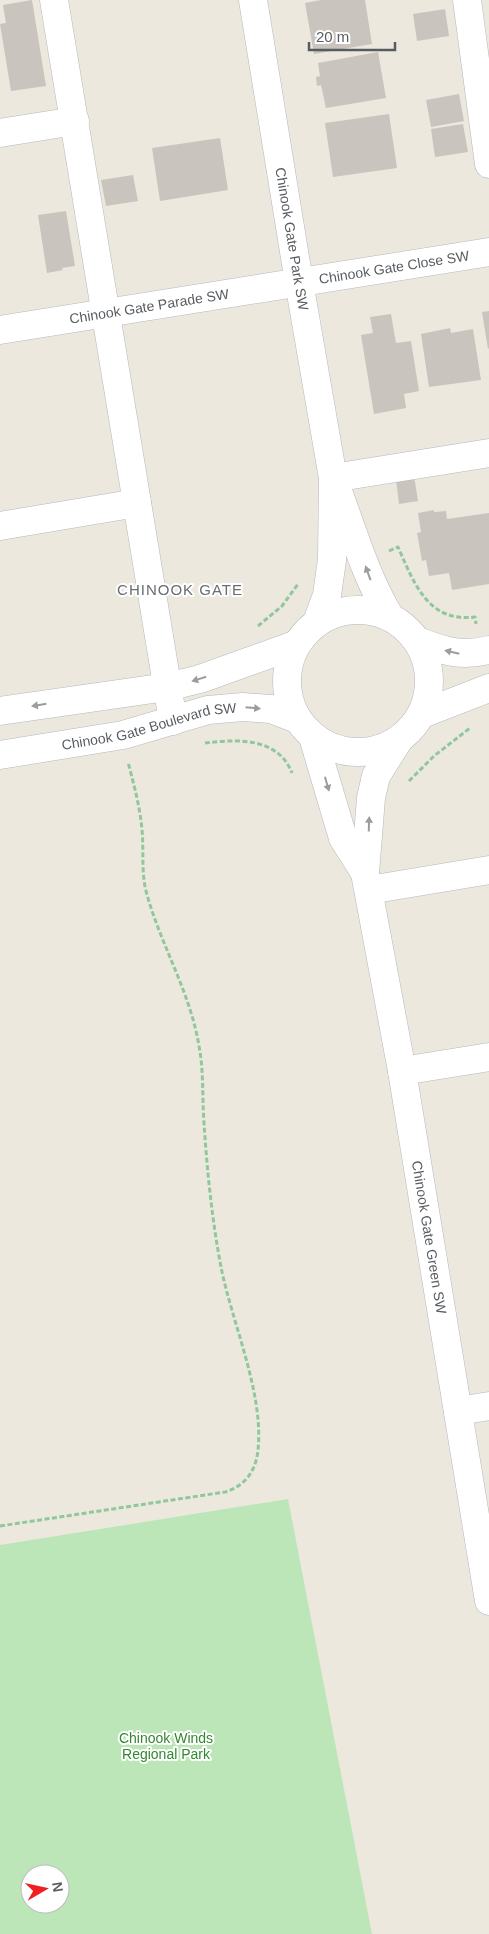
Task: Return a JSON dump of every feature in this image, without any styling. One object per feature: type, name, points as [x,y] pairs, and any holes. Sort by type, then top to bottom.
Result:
[{"type":"street","points":[[54,0],[173,721]]},
{"type":"street","name":"Chinook Gate Park SW","points":[[253,0],[333,478],[332,560],[327,596],[316,622]]},
{"type":"street","points":[[466,0],[482,60],[489,164]]},
{"type":"street","points":[[0,134],[75,121]]},
{"type":"street","name":"Chinook Gate Close SW","points":[[299,282],[489,252]]},
{"type":"street","name":"Chinook Gate Parade SW","points":[[0,330],[299,282]]},
{"type":"street","points":[[333,478],[489,453]]},
{"type":"street","name":"Chinook Gate Park SW","points":[[333,478],[371,580],[379,599],[390,616]]},
{"type":"street","points":[[0,526],[137,503]]},
{"type":"street","points":[[352,609],[390,616],[405,627],[417,640],[425,658],[429,676],[428,696],[422,714],[412,728],[398,741],[378,750],[355,753],[333,749],[305,728],[288,702],[286,682],[288,663],[295,645],[316,622],[334,613],[352,609]]},
{"type":"street","points":[[417,640],[442,650],[460,654],[489,650]]},
{"type":"street","points":[[0,712],[167,687],[200,679],[295,645]]},
{"type":"street","points":[[422,714],[489,688]]},
{"type":"street","name":"Chinook Gate Boulevard SW","points":[[0,754],[123,735],[208,710],[243,707],[271,709],[305,728]]},
{"type":"street","name":"Chinook Gate Green SW","points":[[305,728],[343,838],[367,882]]},
{"type":"street","name":"Chinook Gate Green SW","points":[[398,741],[376,776],[371,798],[367,882],[402,1071],[489,1601]]},
{"type":"street","points":[[367,882],[489,870]]},
{"type":"street","points":[[402,1071],[489,1057]]},
{"type":"street","points":[[458,1411],[489,1406]]},
{"type":"path","points":[[398,547],[422,596],[434,607],[446,615],[461,619],[475,617]]},
{"type":"path","points":[[250,630],[264,622],[282,606],[302,578]]},
{"type":"path","points":[[403,787],[434,756],[473,725]]},
{"type":"path","points":[[197,744],[222,741],[259,743],[279,753],[293,775]]},
{"type":"path","points":[[0,1526],[225,1492],[237,1488],[249,1476],[256,1463],[258,1426],[254,1394],[221,1267],[216,1236],[205,1140],[204,1088],[199,1046],[190,1009],[179,976],[146,890],[143,873],[140,810],[127,757]]},
{"type":"green space","name":"Chinook Winds Regional Park","points":[[288,1499],[372,1934],[0,1934],[0,1545]]},
{"type":"building","points":[[32,0],[46,86],[11,91],[0,24],[6,23],[3,5]]},
{"type":"building","points":[[321,0],[365,0],[372,44],[314,54],[305,3]]},
{"type":"building","points":[[445,9],[449,36],[417,41],[413,14]]},
{"type":"building","points":[[378,52],[386,98],[326,108],[321,85],[317,86],[316,77],[320,76],[318,63]]},
{"type":"building","points":[[459,94],[464,121],[431,127],[426,100]]},
{"type":"building","points":[[389,114],[397,168],[333,177],[325,123]]},
{"type":"building","points":[[463,124],[468,152],[435,157],[431,129]]},
{"type":"building","points":[[220,138],[228,190],[160,201],[152,148]]},
{"type":"building","points":[[133,175],[138,201],[106,206],[101,180]]},
{"type":"building","points":[[66,211],[75,266],[47,273],[38,215]]},
{"type":"building","points":[[489,311],[489,348],[488,349],[482,312]]},
{"type":"building","points":[[391,314],[396,343],[411,341],[419,391],[404,394],[406,408],[374,414],[361,335],[373,333],[370,317]]},
{"type":"building","points":[[450,328],[451,333],[473,329],[481,380],[429,387],[421,334]]},
{"type":"building","points":[[414,476],[418,501],[399,504],[396,479]]},
{"type":"building","points":[[434,510],[434,512],[446,511],[447,519],[489,513],[489,584],[452,590],[449,573],[429,576],[426,560],[422,561],[417,533],[421,532],[418,513]]},
{"type":"district","name":"CHINOOK GATE","points":[[180,589]]}]
